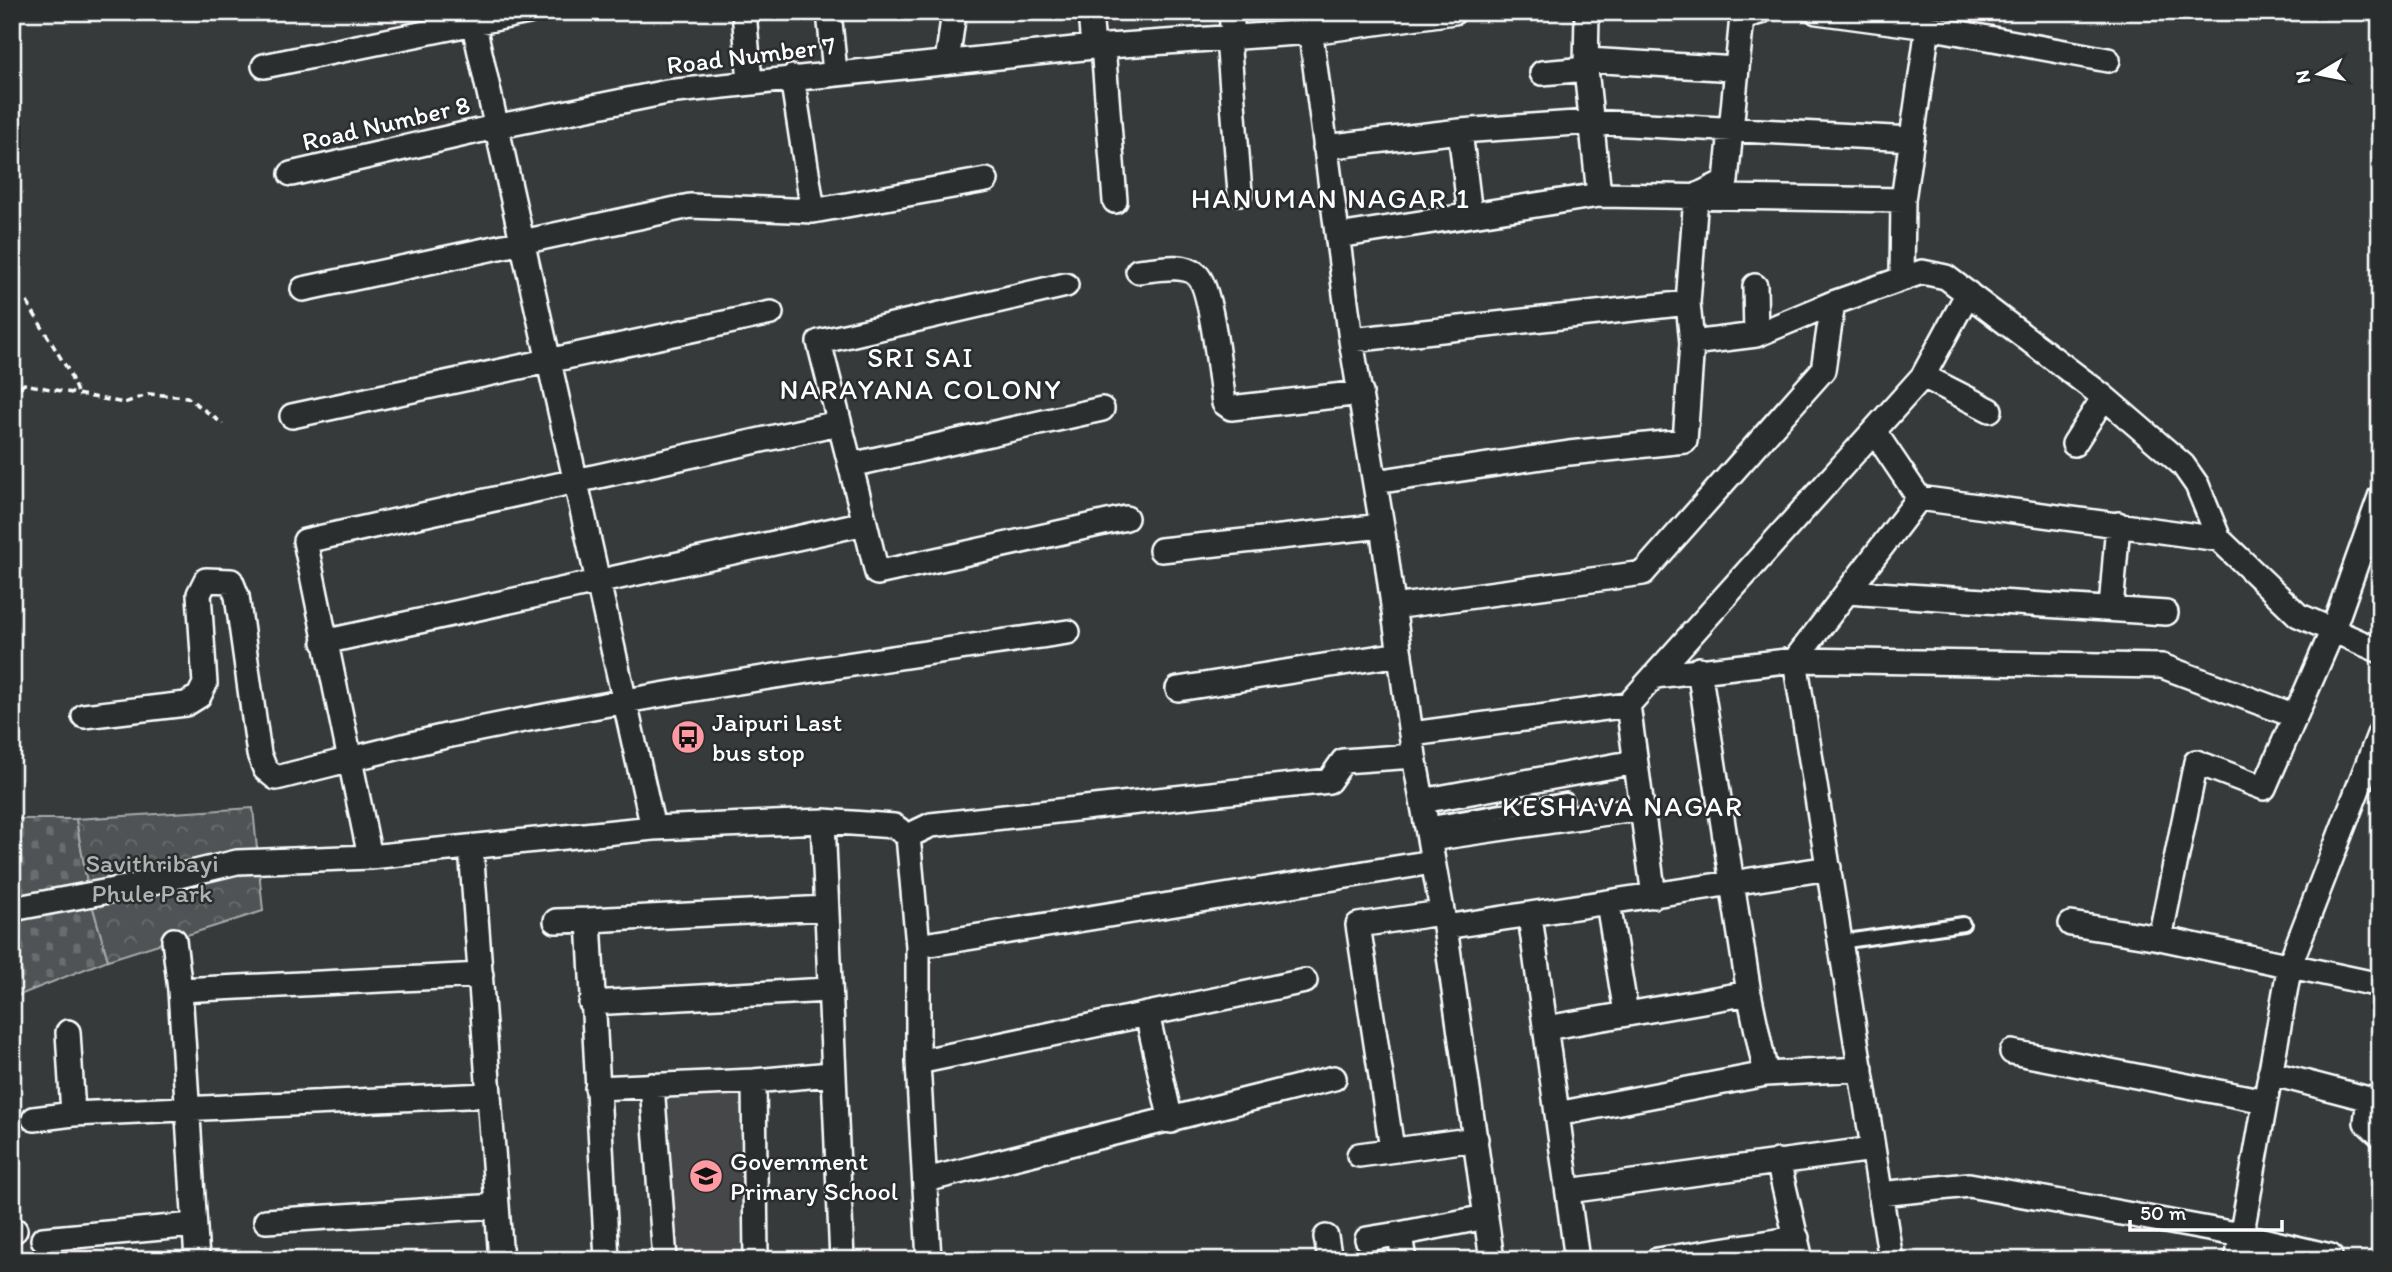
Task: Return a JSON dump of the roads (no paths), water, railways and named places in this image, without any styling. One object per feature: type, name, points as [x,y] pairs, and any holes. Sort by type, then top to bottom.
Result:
[{"type":"street","points":[[264,66],[472,18],[528,12]]},
{"type":"street","points":[[744,12],[750,82]]},
{"type":"street","points":[[829,12],[835,72]]},
{"type":"street","points":[[947,62],[954,12]]},
{"type":"street","points":[[1090,12],[1098,47],[1115,201]]},
{"type":"street","points":[[1231,12],[1240,193]]},
{"type":"street","name":"Road Number 7","points":[[495,127],[667,92],[750,82],[1098,47],[1231,37],[1309,22],[1454,12]]},
{"type":"street","points":[[1587,12],[1586,64],[1599,195]]},
{"type":"street","points":[[1818,12],[1928,27],[2108,60]]},
{"type":"street","points":[[1696,196],[1726,181],[1736,69],[1748,14]]},
{"type":"street","points":[[472,18],[653,828]]},
{"type":"street","points":[[1309,22],[1351,340],[1376,482],[1413,745],[1443,920],[1492,1260]]},
{"type":"street","points":[[1902,278],[1903,200],[1928,27]]},
{"type":"street","points":[[1542,73],[1586,64],[1736,69]]},
{"type":"street","points":[[792,77],[813,212]]},
{"type":"street","points":[[1325,147],[1460,131],[1591,122],[1912,139]]},
{"type":"street","name":"Road Number 8","points":[[291,174],[495,127]]},
{"type":"street","points":[[1460,131],[1470,215]]},
{"type":"street","points":[[303,289],[691,206],[813,212],[986,180]]},
{"type":"street","points":[[1338,236],[1599,195],[1903,200]]},
{"type":"street","points":[[1376,482],[1569,453],[1685,440],[1692,343],[1688,303],[1696,196]]},
{"type":"street","points":[[1138,271],[1184,268],[1198,275],[1207,292],[1224,403],[1231,408],[1361,393]]},
{"type":"street","points":[[1692,343],[1756,335],[1833,303],[1922,272],[1946,277],[2104,397],[2183,465],[2197,485],[2218,539],[2298,615],[2380,651]]},
{"type":"street","points":[[1066,285],[818,342],[838,423],[877,573],[1126,518]]},
{"type":"street","points":[[1755,286],[1756,335]]},
{"type":"street","points":[[908,836],[931,825],[1329,781],[1343,761],[1413,745],[1628,705],[1923,376],[1968,293]]},
{"type":"street","points":[[1351,340],[1688,303]]},
{"type":"street","points":[[1393,607],[1643,573],[1823,370],[1833,303]]},
{"type":"street","points":[[292,416],[771,313]]},
{"type":"street","points":[[1923,376],[1990,410]]},
{"type":"street","points":[[2074,444],[2104,397]]},
{"type":"street","points":[[851,465],[1101,409]]},
{"type":"street","points":[[370,857],[305,541],[838,423]]},
{"type":"street","points":[[1874,431],[1919,498],[2218,539]]},
{"type":"street","points":[[2160,938],[2196,762],[2264,788],[2332,632],[2380,497]]},
{"type":"street","points":[[1891,1260],[1795,660],[1919,498]]},
{"type":"street","points":[[324,642],[864,523]]},
{"type":"street","points":[[2111,608],[2118,524]]},
{"type":"street","points":[[1161,550],[1382,526]]},
{"type":"street","points":[[84,716],[186,704],[200,696],[205,684],[199,594],[206,580],[231,581],[237,596],[259,754],[265,769],[276,778],[446,736],[625,703],[836,666],[1068,632]]},
{"type":"street","points":[[1847,592],[2166,613]]},
{"type":"street","points":[[1178,689],[1400,654]]},
{"type":"street","points":[[1655,676],[1795,660],[2162,666],[2295,716]]},
{"type":"street","points":[[1699,669],[1749,993],[1766,1074]]},
{"type":"street","points":[[1628,705],[1654,896]]},
{"type":"street","points":[[2237,1260],[2290,964],[2380,732]]},
{"type":"street","points":[[1422,801],[1635,762]]},
{"type":"street","points":[[1428,832],[1641,808]]},
{"type":"street","points":[[823,821],[831,1074],[842,1260]]},
{"type":"street","points":[[12,909],[141,885],[237,862],[370,857],[653,828],[823,821],[894,826],[908,836],[918,946],[918,1062],[929,1260]]},
{"type":"street","points":[[471,847],[501,1260]]},
{"type":"street","points":[[918,946],[1432,862]]},
{"type":"street","points":[[1392,1149],[1358,925],[1530,916],[1829,868]]},
{"type":"street","points":[[1608,903],[1626,1013]]},
{"type":"street","points":[[556,921],[826,908]]},
{"type":"street","points":[[1530,916],[1577,1260]]},
{"type":"street","points":[[589,920],[591,1003],[607,1260]]},
{"type":"street","points":[[2071,924],[2160,938],[2380,985]]},
{"type":"street","points":[[174,940],[189,1110],[197,1260]]},
{"type":"street","points":[[180,990],[481,975]]},
{"type":"street","points":[[918,1062],[1305,981]]},
{"type":"street","points":[[591,1003],[828,990]]},
{"type":"street","points":[[1546,1028],[1749,993]]},
{"type":"street","points":[[1147,1014],[1171,1121]]},
{"type":"street","points":[[68,1032],[73,1114]]},
{"type":"street","points":[[2012,1052],[2265,1101]]},
{"type":"street","points":[[1557,1114],[1766,1074],[1861,1069]]},
{"type":"street","points":[[2270,1073],[2369,1099],[2366,1122],[2380,1135]]},
{"type":"street","points":[[597,1088],[754,1081],[831,1074]]},
{"type":"street","points":[[926,1180],[1171,1121],[1334,1078]]},
{"type":"street","points":[[754,1081],[756,1260]]},
{"type":"street","points":[[652,1085],[665,1260]]},
{"type":"street","points":[[34,1119],[73,1114],[488,1095]]},
{"type":"street","points":[[1359,1155],[1476,1139]]},
{"type":"street","points":[[1568,1191],[1873,1149]]},
{"type":"street","points":[[1658,1260],[1799,1249],[1778,1161]]},
{"type":"street","points":[[1880,1194],[1969,1185],[2241,1236],[2330,1256]]},
{"type":"street","points":[[265,1222],[497,1206]]},
{"type":"street","points":[[1367,1239],[1486,1217]]},
{"type":"street","points":[[43,1239],[194,1225]]},
{"type":"street","points":[[1404,1233],[1401,1241],[1404,1260]]},
{"type":"lane","points":[[1428,832],[1566,800]]},
{"type":"lane","points":[[1840,942],[1964,924]]},
{"type":"place","name":"Jaipuri Last bus stop","points":[[688,737]]},
{"type":"place","name":"Government Primary School","points":[[706,1176]]},
{"type":"district","name":"HANUMAN NAGAR 1","points":[[1331,198]]},
{"type":"district","name":"SRI SAI NARAYANA COLONY","points":[[921,373]]},
{"type":"district","name":"KESHAVA NAGAR","points":[[1623,806]]},
{"type":"park label","name":"Savithribayi Phule Park","points":[[152,878]]}]
